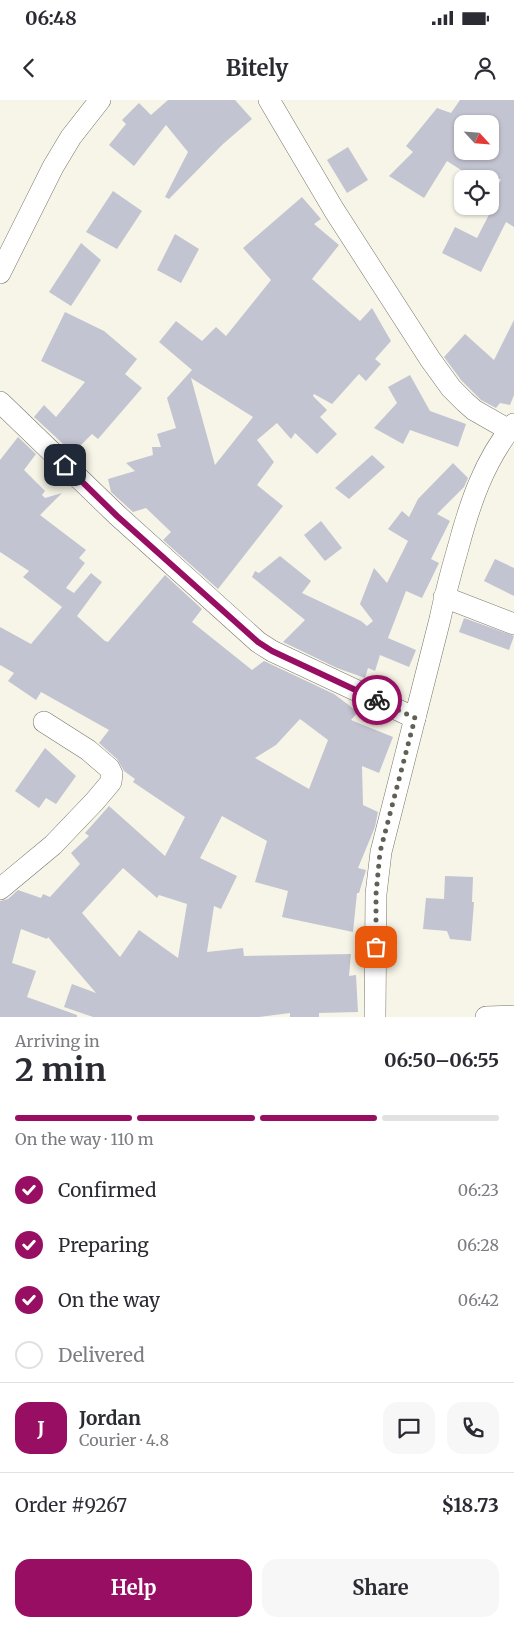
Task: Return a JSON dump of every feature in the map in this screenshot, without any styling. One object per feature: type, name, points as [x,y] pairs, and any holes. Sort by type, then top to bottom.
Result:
[{"type":"street","points":[[0,273],[53,167],[72,137],[100,100]]},
{"type":"street","points":[[269,100],[334,210],[430,359],[451,388],[474,410],[511,427],[491,457],[469,509],[444,597],[380,852],[377,874],[375,1017]]},
{"type":"street","points":[[0,402],[117,516],[258,642],[272,651],[415,718]]},
{"type":"street","points":[[444,597],[514,624]]},
{"type":"street","points":[[0,889],[53,845],[111,782],[112,774],[109,768],[88,750],[44,722]]},
{"type":"street","points":[[486,1017],[514,1016]]},
{"type":"building","points":[[168,100],[235,100],[252,119],[223,144],[169,199],[165,197],[188,152],[166,125],[134,166],[109,145],[126,124],[122,120],[139,103],[151,115]]},
{"type":"building","points":[[460,100],[514,100],[514,227],[506,222],[481,272],[442,253],[455,227],[477,238],[489,215],[499,215],[499,184],[501,179],[499,179],[499,170],[461,170],[447,161],[424,198],[389,176],[413,152],[406,146],[437,108],[451,113]]},
{"type":"building","points":[[348,147],[368,180],[347,193],[327,160]]},
{"type":"building","points":[[113,191],[142,211],[117,249],[86,232]]},
{"type":"building","points":[[302,197],[321,219],[314,224],[339,245],[312,279],[360,321],[372,308],[391,341],[375,359],[381,364],[366,381],[359,374],[332,404],[314,394],[313,396],[327,410],[320,417],[337,434],[317,454],[295,433],[291,439],[277,423],[257,440],[274,462],[257,485],[283,506],[218,589],[163,540],[171,532],[146,508],[133,512],[111,492],[108,479],[135,471],[126,463],[153,455],[152,447],[161,447],[157,434],[176,428],[167,398],[192,370],[159,342],[176,321],[202,341],[216,327],[226,336],[271,280],[243,248]],"holes":[[[191,378],[253,417],[215,465]]]},
{"type":"building","points":[[175,234],[199,249],[181,283],[157,270]]},
{"type":"building","points":[[81,243],[101,260],[71,306],[49,292]]},
{"type":"building","points":[[65,312],[104,331],[137,359],[125,374],[142,388],[98,439],[92,434],[73,453],[34,417],[44,405],[56,417],[85,382],[41,361]]},
{"type":"building","points":[[514,320],[514,395],[510,405],[500,403],[496,408],[481,400],[461,380],[444,357],[465,334],[494,360]]},
{"type":"building","points":[[410,375],[430,411],[466,424],[458,447],[410,430],[403,444],[374,428],[397,403],[388,387]]},
{"type":"building","points":[[18,437],[36,454],[24,470],[45,491],[42,495],[45,498],[62,493],[40,515],[86,550],[79,558],[85,563],[66,588],[74,593],[91,573],[102,582],[77,616],[105,641],[108,642],[165,575],[202,609],[192,622],[252,670],[264,661],[334,694],[358,712],[351,720],[393,737],[379,773],[362,766],[363,805],[378,812],[375,827],[358,868],[366,870],[359,893],[357,893],[353,932],[282,917],[288,891],[255,882],[267,841],[222,816],[200,858],[237,876],[221,909],[214,906],[207,952],[243,948],[244,956],[351,954],[349,976],[356,975],[358,1012],[319,1013],[319,1017],[290,1017],[290,1013],[259,1017],[93,1017],[64,1007],[72,984],[96,993],[48,937],[47,939],[21,929],[12,963],[36,971],[27,997],[77,1015],[77,1017],[0,1017],[0,901],[8,899],[18,890],[41,898],[43,894],[50,897],[80,864],[71,853],[89,836],[85,833],[109,806],[165,856],[185,817],[133,782],[135,779],[124,771],[117,759],[99,743],[109,730],[41,692],[36,700],[8,681],[14,673],[0,665],[0,627],[31,644],[62,607],[23,577],[29,571],[0,552],[0,460]],"holes":[[[300,719],[328,740],[309,789],[255,758],[276,745]],[[123,868],[157,898],[159,895],[187,904],[178,958],[139,930],[120,957],[82,913]]]},
{"type":"building","points":[[372,455],[385,467],[349,499],[335,488]]},
{"type":"building","points":[[453,463],[468,478],[464,487],[437,514],[450,521],[431,559],[439,563],[422,598],[406,591],[388,638],[416,650],[409,667],[380,655],[375,671],[368,668],[365,678],[337,668],[283,642],[305,620],[252,577],[255,571],[259,573],[280,556],[311,581],[302,593],[361,621],[367,626],[373,621],[360,604],[374,568],[387,583],[408,541],[388,529],[402,511],[409,517],[418,499]]},
{"type":"building","points":[[321,521],[342,548],[325,561],[304,535]]},
{"type":"building","points":[[495,559],[514,568],[514,596],[484,581]]},
{"type":"building","points":[[464,618],[514,636],[509,650],[459,632]]},
{"type":"building","points":[[45,748],[76,776],[56,804],[46,798],[39,808],[15,791]]},
{"type":"building","points":[[445,876],[473,877],[472,902],[474,902],[471,941],[450,939],[447,931],[423,929],[426,898],[444,899]]},
{"type":"way so far","points":[[376,947],[376,894],[380,852],[415,718],[377,700]]},
{"type":"route","points":[[65,465],[117,516],[242,630],[272,651],[377,700]]}]
